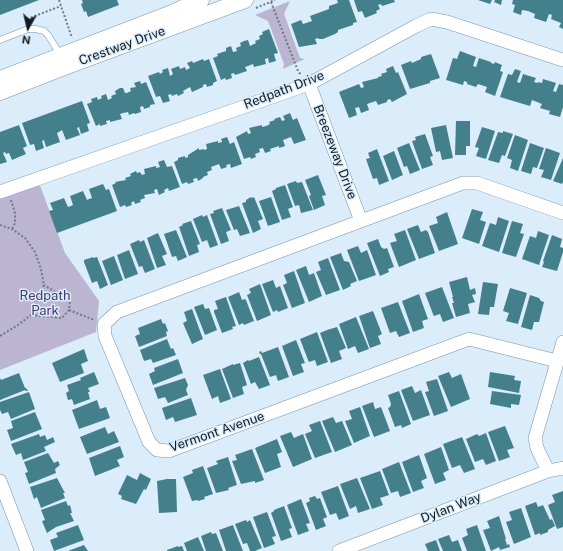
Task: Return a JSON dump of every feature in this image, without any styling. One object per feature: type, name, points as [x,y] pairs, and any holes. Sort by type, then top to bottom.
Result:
[{"type":"street","name":"Crestway Drive","points":[[0,92],[64,61],[199,0]]},
{"type":"street","name":"Crestway Drive","points":[[0,79],[64,61],[244,0]]},
{"type":"street","name":"Redpath Drive","points":[[4,191],[309,84],[416,26],[432,19],[448,22],[563,60]]},
{"type":"street","name":"Breezeway Drive","points":[[309,84],[362,221]]},
{"type":"street","points":[[104,324],[117,312],[463,183],[477,183],[563,213]]},
{"type":"street","name":"Vermont Avenue","points":[[104,324],[105,336],[149,442],[157,450],[168,451],[469,339],[557,361]]},
{"type":"street","points":[[548,471],[537,448],[535,438],[563,342]]},
{"type":"street","name":"Dylan Way","points":[[339,551],[548,471],[563,468]]},
{"type":"street","points":[[0,481],[27,551]]},
{"type":"lane","points":[[0,40],[28,29],[44,31],[64,61]]},
{"type":"path","points":[[59,0],[72,41]]},
{"type":"path","points":[[271,2],[298,71],[309,84]]},
{"type":"path","points":[[26,19],[61,6]]},
{"type":"path","points":[[4,191],[15,213],[15,223],[12,229]]},
{"type":"path","points":[[0,225],[12,229],[25,238],[36,252],[42,269],[44,285],[31,315],[0,336]]},
{"type":"path","points":[[31,315],[62,318],[69,310],[70,301],[44,285]]},
{"type":"path","points":[[69,310],[104,324]]},
{"type":"green space","points":[[290,1],[284,14],[300,58],[305,59],[283,69],[284,64],[268,21],[255,15]]},
{"type":"green space","name":"Redpath Park","points":[[38,180],[65,253],[99,301],[96,332],[0,370],[0,194]]},
{"type":"building","points":[[0,0],[39,0],[0,15]]},
{"type":"building","points":[[82,0],[117,0],[119,5],[88,17],[81,4],[83,3]]},
{"type":"building","points":[[337,0],[349,0],[357,22],[353,23],[353,25],[338,30],[335,34],[323,39],[315,39],[317,44],[299,47],[291,24],[301,20],[303,24],[312,21],[310,16],[329,9],[329,6],[338,3]]},
{"type":"building","points":[[354,0],[394,0],[395,2],[382,6],[381,4],[378,5],[380,9],[376,11],[377,13],[365,18],[362,11],[358,12]]},
{"type":"building","points":[[478,0],[492,0],[490,4]]},
{"type":"building","points":[[495,0],[502,0],[501,5],[494,2]]},
{"type":"building","points":[[513,0],[563,0],[563,29],[559,27],[561,23],[551,19],[552,15],[549,14],[546,22],[534,18],[535,14],[528,11],[522,10],[521,15],[513,12],[515,5],[512,4]]},
{"type":"building","points":[[269,29],[278,53],[274,54],[276,61],[269,63],[268,58],[265,59],[266,64],[254,67],[253,64],[245,67],[247,71],[235,75],[234,73],[231,74],[232,78],[226,80],[225,78],[221,80],[213,58],[218,56],[217,54],[226,51],[226,48],[231,46],[233,52],[237,51],[236,48],[241,46],[240,43],[244,41],[248,40],[250,46],[256,43],[255,41],[260,39],[259,36],[263,34],[262,32]]},
{"type":"building","points":[[460,51],[476,57],[473,66],[476,67],[479,58],[494,64],[495,62],[502,65],[500,71],[503,72],[495,96],[485,92],[487,87],[478,84],[476,87],[467,84],[467,82],[464,81],[463,85],[446,80],[453,58],[457,59]]},
{"type":"building","points":[[431,54],[440,78],[430,81],[430,83],[410,89],[401,65],[411,61],[412,63],[421,59],[421,57]]},
{"type":"building","points":[[203,59],[204,61],[209,59],[217,81],[213,83],[213,85],[207,87],[206,84],[203,85],[203,87],[192,92],[190,87],[178,96],[177,94],[172,96],[171,94],[168,95],[170,101],[163,103],[160,96],[156,97],[148,76],[159,72],[160,74],[163,72],[162,70],[168,68],[170,76],[173,74],[171,69],[179,66],[180,69],[185,67],[186,70],[190,68],[187,63],[192,61],[193,63]]},
{"type":"building","points":[[393,66],[396,73],[398,72],[407,94],[392,102],[390,99],[387,100],[387,102],[378,105],[376,101],[367,104],[369,110],[361,113],[359,107],[355,108],[357,115],[349,118],[339,92],[359,84],[361,88],[364,87],[362,82],[382,76],[381,74],[387,72],[386,69]]},
{"type":"building","points":[[515,69],[521,71],[517,82],[520,83],[523,74],[536,78],[534,82],[542,83],[543,79],[556,83],[553,91],[556,92],[559,84],[563,85],[563,107],[560,117],[549,114],[550,111],[540,108],[542,104],[532,100],[530,106],[500,97],[508,74],[512,75]]},
{"type":"building","points":[[140,81],[141,84],[146,82],[155,104],[144,109],[143,106],[140,107],[141,112],[135,114],[129,115],[128,112],[120,114],[122,119],[110,122],[110,120],[106,121],[107,124],[100,126],[100,124],[96,126],[87,104],[92,102],[91,99],[97,97],[98,100],[102,98],[101,96],[106,94],[108,100],[112,98],[111,96],[116,94],[115,91],[120,88],[123,88],[125,93],[127,93],[131,91],[130,88],[136,87],[134,83]]},
{"type":"building","points":[[82,101],[90,123],[87,124],[89,131],[81,134],[79,127],[77,128],[80,135],[66,140],[62,130],[57,133],[60,142],[46,147],[44,140],[42,141],[44,148],[36,151],[34,144],[30,145],[22,123]]},
{"type":"building","points":[[290,113],[293,120],[297,118],[306,140],[294,144],[291,137],[283,140],[285,146],[270,149],[271,151],[265,153],[263,148],[259,149],[260,152],[255,154],[256,157],[244,159],[236,137],[247,131],[248,134],[251,133],[249,128],[262,125],[262,127],[266,126],[270,124],[269,122],[275,120],[274,119],[280,117],[282,121],[285,120],[283,116]]},
{"type":"building","points":[[456,121],[470,121],[470,146],[466,146],[466,155],[455,155]]},
{"type":"building","points":[[19,125],[27,146],[23,148],[26,154],[12,160],[9,153],[6,154],[5,152],[3,153],[7,162],[0,164],[0,132]]},
{"type":"building","points":[[446,125],[453,158],[442,160],[440,151],[436,152],[431,128]]},
{"type":"building","points":[[482,127],[495,131],[486,159],[476,156],[479,148],[475,147]]},
{"type":"building","points":[[503,131],[513,134],[505,156],[502,155],[499,163],[488,160],[498,132],[503,133]]},
{"type":"building","points":[[425,134],[433,156],[430,157],[433,165],[422,169],[412,141],[416,140],[415,137]]},
{"type":"building","points":[[515,135],[528,140],[518,171],[510,168],[512,160],[507,158]]},
{"type":"building","points":[[227,137],[230,144],[234,142],[242,164],[231,168],[230,164],[221,169],[219,164],[211,167],[212,170],[207,172],[208,175],[198,181],[197,178],[193,179],[194,182],[182,184],[174,162],[178,160],[178,158],[185,156],[185,158],[188,157],[188,155],[199,148],[199,150],[207,149],[206,144],[218,141],[218,143],[222,142],[221,139]]},
{"type":"building","points":[[409,143],[420,170],[410,174],[407,166],[404,167],[397,148]]},
{"type":"building","points":[[530,143],[544,148],[537,168],[533,167],[531,174],[521,171]]},
{"type":"building","points":[[546,148],[560,153],[551,180],[541,177],[544,170],[539,169]]},
{"type":"building","points":[[377,149],[389,181],[379,185],[377,178],[373,179],[366,159],[370,158],[368,153]]},
{"type":"building","points":[[394,151],[403,175],[392,180],[383,156]]},
{"type":"building","points":[[563,158],[563,182],[562,184],[553,181]]},
{"type":"building","points":[[164,160],[167,167],[172,166],[180,187],[169,191],[168,188],[164,190],[165,192],[159,195],[157,189],[154,190],[155,193],[144,195],[145,198],[140,200],[141,202],[135,204],[134,201],[131,203],[132,205],[120,207],[112,185],[116,183],[115,182],[126,180],[125,178],[131,176],[130,174],[136,171],[137,173],[140,172],[142,175],[145,174],[144,169],[156,166],[156,168],[160,167],[158,162]]},
{"type":"building","points":[[318,175],[326,195],[322,196],[325,205],[314,210],[309,196],[311,195],[305,180]]},
{"type":"building","points":[[296,181],[297,183],[302,182],[313,210],[301,213],[299,205],[295,206],[287,184]]},
{"type":"building","points":[[103,184],[106,190],[109,189],[117,211],[57,233],[49,211],[53,210],[50,203],[64,198],[68,207],[71,206],[73,205],[70,196],[83,191],[87,200],[92,198],[89,189]]},
{"type":"building","points":[[285,185],[293,207],[288,209],[291,217],[282,220],[272,191]]},
{"type":"building","points":[[254,197],[263,219],[258,221],[261,229],[253,233],[242,203],[246,202],[246,200]]},
{"type":"building","points":[[271,197],[280,222],[268,226],[259,201]]},
{"type":"building","points":[[239,206],[250,233],[240,236],[237,229],[234,230],[226,210]]},
{"type":"building","points":[[222,208],[231,230],[226,232],[229,241],[221,244],[210,214],[214,213],[213,211]]},
{"type":"building","points":[[472,209],[483,212],[480,220],[486,222],[479,244],[462,238]]},
{"type":"building","points":[[447,212],[458,244],[439,251],[429,226],[438,223],[436,217]]},
{"type":"building","points":[[202,215],[203,217],[207,215],[218,245],[210,248],[207,240],[202,242],[193,219]]},
{"type":"building","points":[[498,217],[509,221],[499,252],[482,246],[490,223],[496,225]]},
{"type":"building","points":[[191,221],[200,244],[197,245],[199,252],[189,256],[179,227],[183,225],[182,224]]},
{"type":"building","points":[[512,221],[523,224],[520,233],[524,234],[516,257],[502,253]]},
{"type":"building","points":[[418,225],[421,232],[426,230],[428,232],[435,253],[419,259],[407,229]]},
{"type":"building","points":[[176,230],[187,257],[178,261],[176,256],[172,257],[164,234]]},
{"type":"building","points":[[405,230],[416,260],[399,267],[390,243],[397,241],[394,234]]},
{"type":"building","points":[[538,231],[549,235],[539,265],[522,259],[530,236],[536,238]]},
{"type":"building","points":[[158,233],[167,254],[162,256],[166,265],[157,268],[147,238]]},
{"type":"building","points":[[552,235],[562,239],[560,247],[563,248],[563,252],[557,271],[542,267]]},
{"type":"building","points":[[378,239],[381,247],[384,249],[387,248],[394,267],[388,269],[389,272],[380,276],[367,243]]},
{"type":"building","points":[[139,240],[140,242],[144,240],[155,269],[145,273],[142,266],[139,267],[130,244]]},
{"type":"building","points":[[358,246],[361,253],[367,250],[376,275],[359,281],[347,250]]},
{"type":"building","points":[[129,250],[138,274],[125,279],[117,255]]},
{"type":"building","points":[[341,253],[344,261],[349,262],[357,281],[350,284],[351,286],[343,290],[330,257]]},
{"type":"building","points":[[114,256],[123,280],[111,285],[102,261]]},
{"type":"building","points":[[97,257],[108,285],[100,289],[97,281],[92,283],[84,262],[84,260]]},
{"type":"building","points":[[328,258],[340,290],[326,295],[316,272],[321,270],[318,262]]},
{"type":"building","points":[[306,266],[309,275],[314,273],[322,296],[309,302],[296,270]]},
{"type":"building","points":[[294,271],[305,303],[292,308],[283,285],[287,283],[284,275]]},
{"type":"building","points":[[467,277],[470,290],[475,288],[476,294],[472,295],[475,302],[468,304],[470,313],[456,317],[449,282]]},
{"type":"building","points":[[273,280],[276,288],[280,286],[288,308],[278,312],[277,310],[273,312],[262,284]]},
{"type":"building","points":[[483,282],[498,284],[494,307],[490,307],[489,315],[478,314]]},
{"type":"building","points":[[260,284],[271,315],[257,321],[247,295],[251,293],[249,289]]},
{"type":"building","points":[[442,287],[454,318],[443,322],[440,314],[434,316],[425,293]]},
{"type":"building","points":[[510,288],[527,293],[518,324],[506,321],[509,313],[503,311]]},
{"type":"building","points":[[239,292],[242,300],[246,300],[254,321],[244,325],[243,323],[239,325],[228,297]]},
{"type":"building","points":[[419,294],[428,319],[422,321],[424,328],[413,332],[402,301]]},
{"type":"building","points":[[530,295],[539,298],[544,302],[539,322],[534,322],[532,330],[521,327]]},
{"type":"building","points":[[226,297],[236,326],[232,327],[233,329],[222,333],[214,312],[214,310],[218,309],[215,301]]},
{"type":"building","points":[[398,302],[410,333],[399,337],[396,331],[390,333],[381,308]]},
{"type":"building","points":[[203,304],[205,309],[209,308],[217,330],[205,335],[194,307]]},
{"type":"building","points":[[192,309],[203,339],[192,344],[183,323],[187,321],[184,312]]},
{"type":"building","points":[[373,311],[382,334],[378,336],[381,344],[370,348],[359,316]]},
{"type":"building","points":[[356,317],[369,349],[358,353],[355,346],[348,349],[339,324]]},
{"type":"building","points":[[161,319],[163,324],[165,323],[168,331],[166,332],[167,336],[139,347],[135,336],[140,334],[138,328]]},
{"type":"building","points":[[337,327],[346,348],[339,351],[342,359],[331,363],[320,333]]},
{"type":"building","points":[[317,332],[328,362],[317,366],[315,360],[309,362],[300,339]]},
{"type":"building","points":[[167,339],[171,349],[173,348],[176,355],[153,363],[151,359],[144,361],[140,350]]},
{"type":"building","points":[[296,340],[305,363],[301,364],[304,372],[293,376],[282,346]]},
{"type":"building","points":[[278,347],[289,377],[278,381],[276,375],[270,377],[259,352],[261,351],[262,353]]},
{"type":"building","points":[[84,349],[88,361],[81,364],[84,373],[60,382],[52,363]]},
{"type":"building","points":[[259,357],[270,385],[259,389],[255,382],[251,384],[243,363]]},
{"type":"building","points":[[178,359],[183,373],[153,385],[149,374],[155,371],[154,368]]},
{"type":"building","points":[[240,363],[247,385],[242,387],[244,394],[233,398],[222,369],[233,364]]},
{"type":"building","points":[[220,369],[231,399],[220,403],[218,396],[212,399],[203,375]]},
{"type":"building","points":[[94,372],[99,384],[88,388],[90,392],[88,392],[90,399],[74,405],[72,399],[68,400],[66,393],[69,391],[67,385],[81,380],[80,378]]},
{"type":"building","points":[[449,372],[452,378],[461,374],[470,399],[451,407],[438,376]]},
{"type":"building","points":[[490,372],[515,376],[514,380],[521,381],[519,393],[488,387]]},
{"type":"building","points":[[19,373],[25,388],[28,391],[25,390],[0,400],[0,378],[1,380]]},
{"type":"building","points":[[185,378],[188,385],[186,390],[188,395],[168,403],[165,397],[158,399],[154,388]]},
{"type":"building","points":[[437,379],[448,411],[434,416],[425,392],[429,391],[426,382]]},
{"type":"building","points":[[412,386],[415,393],[421,390],[430,415],[413,421],[401,390]]},
{"type":"building","points":[[399,391],[411,424],[402,428],[401,425],[395,427],[388,408],[391,404],[388,395]]},
{"type":"building","points":[[492,391],[521,395],[519,405],[511,404],[511,408],[490,404]]},
{"type":"building","points":[[29,392],[35,409],[11,419],[8,412],[2,414],[0,410],[0,402]]},
{"type":"building","points":[[191,398],[197,415],[175,422],[173,417],[166,420],[162,408]]},
{"type":"building","points":[[97,400],[100,409],[106,407],[110,418],[79,429],[72,410]]},
{"type":"building","points":[[373,402],[375,409],[381,407],[390,431],[374,437],[362,406]]},
{"type":"building","points":[[360,407],[370,436],[354,443],[345,421],[352,419],[349,411]]},
{"type":"building","points":[[35,412],[42,429],[11,441],[7,430],[13,428],[11,421]]},
{"type":"building","points":[[333,417],[336,423],[342,421],[352,445],[335,452],[322,421]]},
{"type":"building","points":[[320,421],[332,452],[315,458],[305,434],[312,431],[309,425]]},
{"type":"building","points":[[505,426],[514,448],[507,450],[510,457],[499,461],[488,432]]},
{"type":"building","points":[[105,427],[108,434],[114,431],[119,442],[87,454],[80,437]]},
{"type":"building","points":[[291,432],[294,438],[303,434],[312,459],[293,467],[280,436]]},
{"type":"building","points":[[486,433],[496,461],[486,465],[483,459],[475,462],[466,439],[477,434],[479,436]]},
{"type":"building","points":[[39,434],[40,437],[45,435],[47,440],[53,437],[55,442],[44,447],[46,451],[23,460],[21,453],[16,455],[11,444]]},
{"type":"building","points":[[462,437],[475,469],[464,473],[460,465],[452,468],[443,444]]},
{"type":"building","points":[[277,439],[282,452],[277,454],[281,467],[265,473],[255,448]]},
{"type":"building","points":[[120,446],[124,457],[117,460],[120,466],[95,476],[89,458]]},
{"type":"building","points":[[441,447],[449,470],[443,473],[446,480],[435,484],[424,454]]},
{"type":"building","points":[[252,449],[264,480],[255,483],[255,481],[241,484],[232,461],[237,460],[235,455]]},
{"type":"building","points":[[48,453],[54,463],[58,461],[60,465],[55,469],[56,473],[29,484],[25,473],[28,472],[24,462]]},
{"type":"building","points":[[419,455],[427,478],[421,481],[424,488],[413,492],[402,462]]},
{"type":"building","points":[[228,457],[237,485],[228,488],[229,490],[216,493],[207,468],[218,464],[216,461]]},
{"type":"building","points":[[399,462],[411,493],[400,497],[398,491],[391,493],[382,469]]},
{"type":"building","points":[[203,466],[213,494],[204,497],[205,499],[192,501],[183,477],[193,473],[192,470]]},
{"type":"building","points":[[380,471],[389,495],[380,498],[383,505],[372,509],[360,478]]},
{"type":"building","points":[[140,473],[151,479],[146,490],[144,489],[136,504],[121,499],[122,496],[118,494],[127,475],[137,480]]},
{"type":"building","points":[[57,478],[65,493],[63,493],[65,498],[41,508],[37,497],[34,499],[30,487]]},
{"type":"building","points":[[357,478],[370,509],[358,513],[356,506],[350,509],[340,484]]},
{"type":"building","points":[[176,479],[177,512],[159,513],[157,481]]},
{"type":"building","points":[[338,486],[349,516],[339,520],[336,513],[330,515],[321,492]]},
{"type":"building","points":[[563,491],[563,527],[557,529],[548,505],[555,502],[552,495]]},
{"type":"building","points":[[315,496],[317,499],[320,498],[327,517],[323,519],[326,526],[316,530],[306,503],[310,501],[309,498]]},
{"type":"building","points":[[301,499],[310,523],[306,524],[309,531],[298,535],[287,505]]},
{"type":"building","points":[[66,501],[68,506],[70,505],[72,513],[70,513],[74,521],[56,527],[47,533],[42,521],[45,520],[41,510]]},
{"type":"building","points":[[536,502],[538,507],[543,505],[550,520],[552,519],[555,526],[548,530],[548,532],[540,535],[540,533],[535,535],[525,506]]},
{"type":"building","points":[[284,506],[292,528],[289,529],[292,537],[281,541],[271,513],[274,510]]},
{"type":"building","points":[[521,508],[531,537],[514,544],[506,522],[512,520],[509,512]]},
{"type":"building","points":[[267,512],[276,536],[272,537],[275,544],[264,548],[253,517]]},
{"type":"building","points":[[499,516],[507,545],[509,544],[510,547],[500,550],[499,547],[491,551],[483,530],[490,528],[487,521]]},
{"type":"building","points":[[246,520],[247,522],[250,520],[262,548],[255,551],[250,551],[247,543],[243,544],[235,524]]},
{"type":"building","points":[[78,525],[84,540],[54,551],[50,540],[58,537],[56,533]]},
{"type":"building","points":[[233,525],[243,551],[226,551],[219,530]]},
{"type":"building","points":[[477,525],[486,551],[467,551],[462,538],[468,535],[466,529]]},
{"type":"building","points":[[211,532],[212,534],[216,533],[223,551],[206,551],[201,536]]},
{"type":"building","points":[[449,535],[452,542],[458,540],[462,551],[443,551],[438,539]]},
{"type":"building","points":[[198,537],[204,551],[187,551],[184,543]]},
{"type":"building","points":[[436,540],[440,551],[428,551],[425,544]]},
{"type":"building","points":[[84,545],[88,551],[68,551]]},
{"type":"building","points":[[182,546],[184,551],[167,551],[167,550]]}]
